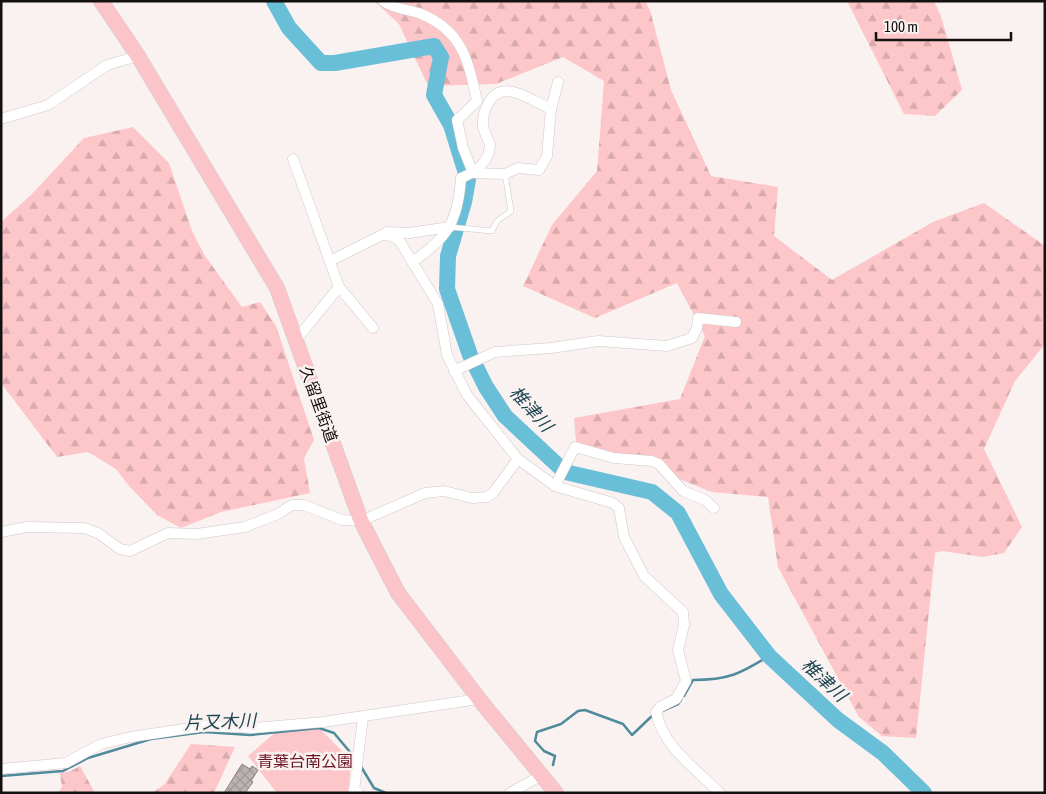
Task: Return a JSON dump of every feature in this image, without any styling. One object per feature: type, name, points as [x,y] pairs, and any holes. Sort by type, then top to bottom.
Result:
[{"type":"main road","name":"久留里街道","points":[[101,1],[138,56],[277,288],[361,521],[398,593],[479,699],[556,793]]},
{"type":"street","points":[[382,1],[391,7],[417,13],[432,19],[456,36],[464,54],[477,101],[457,120],[463,148],[473,173]]},
{"type":"street","points":[[1,119],[48,105],[107,65],[138,56]]},
{"type":"street","points":[[412,262],[434,248],[445,236],[459,201],[461,178],[473,173],[505,174],[518,168],[539,170],[547,156],[552,109],[558,82]]},
{"type":"street","points":[[473,173],[486,159],[490,151],[490,144],[482,130],[482,118],[490,98],[498,91],[507,90],[552,109]]},
{"type":"street","points":[[293,159],[339,287],[373,328]]},
{"type":"street","points":[[330,261],[390,231],[409,233],[450,227]]},
{"type":"street","points":[[382,235],[391,236],[399,240],[438,304],[446,355],[467,395],[518,459],[555,486],[613,503],[619,508],[624,536],[644,576],[682,612],[684,625],[678,650],[686,681],[676,699],[660,707],[656,712],[668,740],[720,793]]},
{"type":"street","points":[[296,340],[339,287]]},
{"type":"street","points":[[454,371],[495,352],[551,348],[598,341],[668,346],[692,338],[697,328],[698,318],[736,322]]},
{"type":"street","points":[[555,486],[575,447],[614,458],[652,461],[659,464],[683,490],[705,500],[714,508]]},
{"type":"street","points":[[1,532],[27,528],[84,528],[98,533],[120,549],[130,551],[168,533],[197,534],[245,527],[278,514],[292,505],[304,505],[342,520],[361,521],[425,493],[444,491],[472,498],[486,497],[493,493],[518,459]]},
{"type":"street","points":[[1,769],[66,763],[101,744],[131,737],[204,726],[254,728],[363,717],[479,699]]},
{"type":"street","points":[[356,792],[363,717]]},
{"type":"street","points":[[510,793],[542,775]]},
{"type":"lane","points":[[450,227],[492,231],[497,221],[510,211],[505,174]]},
{"type":"green space","points":[[374,1],[645,1],[650,10],[671,90],[711,176],[778,187],[774,236],[832,280],[933,222],[984,203],[1045,246],[1045,344],[1015,381],[984,449],[1022,527],[1004,553],[983,557],[942,551],[935,553],[916,738],[882,736],[859,717],[778,567],[768,497],[712,492],[679,479],[662,461],[609,455],[576,442],[574,418],[680,399],[705,336],[677,283],[595,318],[523,286],[552,225],[597,171],[604,81],[563,57],[496,84],[428,86],[399,24]]},
{"type":"green space","points":[[847,1],[934,1],[941,16],[962,90],[935,116],[904,114]]},
{"type":"green space","points":[[133,127],[169,163],[192,231],[205,256],[242,307],[260,302],[276,326],[314,440],[304,458],[310,493],[221,512],[181,528],[157,515],[129,486],[116,469],[88,452],[57,457],[1,383],[1,222],[31,195],[84,138]]},
{"type":"green space","name":"青葉台南公園","points":[[319,728],[351,760],[348,793],[277,793],[248,756],[276,732]]},
{"type":"green space","points":[[191,744],[235,747],[214,793],[151,793],[164,785]]},
{"type":"green space","points":[[80,766],[95,793],[58,793],[62,787],[60,773],[71,771]]},
{"type":"building","points":[[242,764],[250,769],[252,766],[258,770],[251,781],[253,782],[245,793],[224,793]]},
{"type":"waterway","name":"椎津川","points":[[274,1],[289,28],[321,63],[335,63],[434,46],[441,57],[434,95],[451,125],[468,180],[464,202],[448,256],[447,289],[470,355],[486,387],[505,416],[565,472],[652,492],[678,513],[721,594],[769,656],[838,720],[883,753],[924,793]]},
{"type":"waterway","name":"片又木川","points":[[684,696],[693,680],[716,679],[733,675],[769,656]]},
{"type":"waterway","name":"片又木川","points":[[660,712],[678,704],[681,700]]},
{"type":"waterway","name":"片又木川","points":[[553,765],[555,756],[544,751],[535,741],[537,732],[561,724],[578,711],[585,710],[623,724],[632,735],[653,715]]},
{"type":"waterway","name":"片又木川","points":[[1,776],[63,771],[88,758],[151,739],[204,732],[250,735],[319,728],[334,733],[355,758]]},
{"type":"waterway","name":"片又木川","points":[[360,765],[374,788],[386,793]]}]
